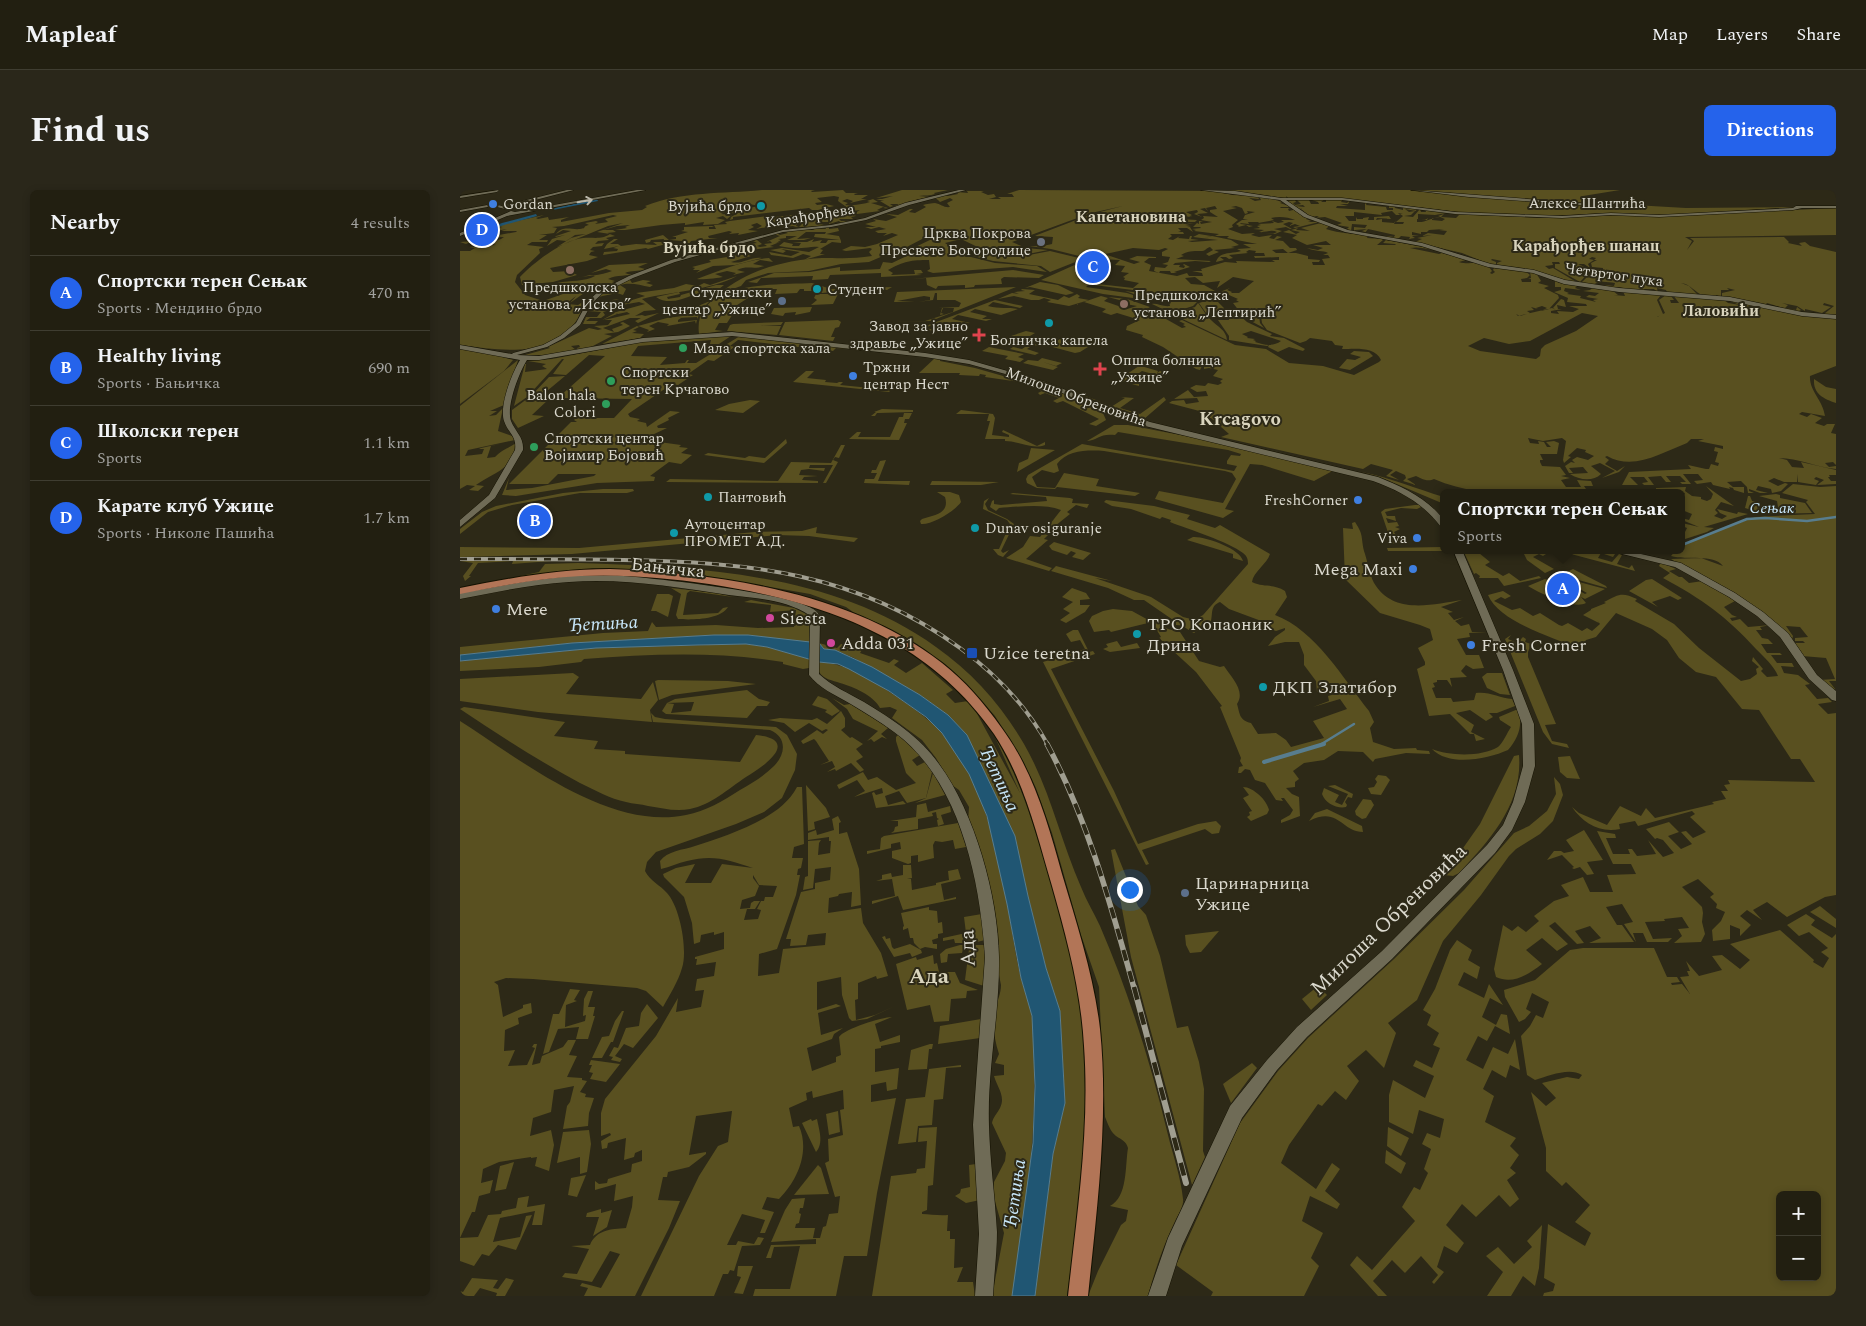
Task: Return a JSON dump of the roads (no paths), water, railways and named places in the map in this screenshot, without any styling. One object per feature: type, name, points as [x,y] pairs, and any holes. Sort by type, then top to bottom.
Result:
[{"type":"main road","points":[[460,590],[558,575],[600,572],[690,579],[778,592],[842,612],[904,642],[947,672],[978,704],[1010,749],[1028,787],[1072,931],[1088,1008],[1092,1047],[1093,1127],[1078,1296]]},
{"type":"main road","points":[[460,583],[477,587]]},
{"type":"street","points":[[503,206],[572,190]]},
{"type":"street","points":[[506,215],[644,190]]},
{"type":"street","name":"Карађорђева","points":[[511,355],[542,347],[558,340],[578,324],[590,302],[597,294],[631,277],[673,261],[778,232],[831,226],[866,219],[907,204],[964,190]]},
{"type":"street","points":[[1203,190],[1235,192],[1281,199]]},
{"type":"street","points":[[1413,190],[1485,198],[1622,207]]},
{"type":"street","points":[[460,197],[496,191]]},
{"type":"street","name":"Алексе Шантића","points":[[1281,199],[1342,199],[1455,213],[1554,217],[1604,214],[1670,216],[1802,207]]},
{"type":"street","name":"Четвртог пука","points":[[1281,199],[1306,216],[1343,230],[1428,246],[1490,266],[1534,272],[1564,282],[1619,290],[1730,299],[1802,314],[1836,317]]},
{"type":"street","points":[[460,211],[517,202]]},
{"type":"street","points":[[493,205],[503,206],[514,211],[528,211]]},
{"type":"street","points":[[1675,209],[1836,207]]},
{"type":"street","points":[[460,235],[514,211]]},
{"type":"street","name":"Милоша Обреновића","points":[[460,347],[525,358],[550,357],[645,340],[730,334],[940,357],[991,367],[1037,381],[1110,411],[1148,424],[1356,472],[1404,491],[1431,509],[1440,520]]},
{"type":"street","points":[[460,524],[492,496],[519,450],[520,442],[508,423],[506,410],[521,363],[525,358]]},
{"type":"street","points":[[1431,509],[1440,510]]},
{"type":"street","name":"Милоша Обреновића","points":[[1157,1296],[1174,1244],[1236,1112],[1272,1065],[1302,1032],[1387,955],[1491,849],[1508,827],[1519,802],[1529,766],[1527,720],[1506,665],[1459,554]]},
{"type":"street","points":[[1628,554],[1678,565],[1732,595],[1757,612],[1784,635],[1813,678],[1836,697]]},
{"type":"street","name":"Бањичка","points":[[460,596],[526,584],[566,580],[662,582],[746,595],[805,608],[815,616],[814,670]]},
{"type":"street","name":"Ада","points":[[814,670],[814,675],[818,680],[902,733],[921,749],[944,781],[956,807],[977,864],[992,935],[981,1125],[988,1234],[984,1296]]},
{"type":"water","name":"Ђетиња","points":[[714,635],[748,635],[819,643],[824,649],[835,650],[872,667],[920,695],[948,715],[967,735],[1015,836],[1046,968],[1060,1011],[1065,1103],[1053,1154],[1035,1296],[1012,1296],[1033,1143],[1035,1086],[1032,1016],[1021,978],[987,816],[969,774],[942,733],[926,717],[889,691],[849,669],[838,664],[819,662],[767,647],[746,644],[596,648],[460,661],[460,655],[572,643]]},
{"type":"waterway","points":[[548,210],[597,200]]},
{"type":"waterway","points":[[469,236],[536,215]]},
{"type":"waterway","name":"Сењак","points":[[1685,544],[1747,519],[1765,518],[1807,521],[1836,517]]},
{"type":"waterway","name":"Сењак","points":[[1320,745],[1354,724]]},
{"type":"waterway","name":"Сењак","points":[[1264,762],[1324,744]]},
{"type":"railway","points":[[460,559],[623,560],[713,564],[799,576],[840,587],[881,602],[921,622],[960,648],[1010,692],[1030,717],[1048,745]]},
{"type":"railway","points":[[1047,744],[1062,773],[1086,833],[1107,895],[1134,988]]},
{"type":"railway","points":[[1134,987],[1186,1183]]},
{"type":"place","name":"Gordan","points":[[493,204]]},
{"type":"place","name":"Вујића брдо","points":[[761,206]]},
{"type":"place","name":"Карате клуб Ужице","points":[[482,230]]},
{"type":"place","name":"Црква Покрова Пресвете Богородице","points":[[1041,242]]},
{"type":"place","name":"Школски терен","points":[[1093,267]]},
{"type":"place","name":"Предшколска установа „Искра”","points":[[570,270]]},
{"type":"place","name":"Студент","points":[[817,289]]},
{"type":"place","name":"Студентски центар „Ужице”","points":[[782,301]]},
{"type":"place","name":"Предшколска установа „Лептирић”","points":[[1124,304]]},
{"type":"place","name":"Болничка капела","points":[[1049,323]]},
{"type":"place","name":"Завод за јавно здравље „Ужице”","points":[[979,335]]},
{"type":"place","name":"Мала спортска хала","points":[[683,348]]},
{"type":"place","name":"Општа болница „Ужице”","points":[[1100,369]]},
{"type":"place","name":"Тржни центар Нест","points":[[853,376]]},
{"type":"place","name":"Спортски терен Крчагово","points":[[611,381]]},
{"type":"place","name":"Balon hala Colori","points":[[606,404]]},
{"type":"place","name":"Спортски центар Војимир Бојовић","points":[[534,447]]},
{"type":"place","name":"Пантовић","points":[[708,497]]},
{"type":"place","name":"FreshCorner","points":[[1358,500]]},
{"type":"place","name":"Healthy living","points":[[535,521]]},
{"type":"place","name":"Dunav osiguranje","points":[[975,528]]},
{"type":"place","name":"Аутоцентар ПРОМЕТ А.Д.","points":[[674,533]]},
{"type":"place","name":"Viva","points":[[1417,538]]},
{"type":"place","name":"Mega Maxi","points":[[1413,569]]},
{"type":"place","name":"Спортски терен Сењак","points":[[1563,589]]},
{"type":"place","name":"Mere","points":[[496,609]]},
{"type":"place","name":"Siesta","points":[[770,618]]},
{"type":"place","name":"ТРО Копаоник Дрина","points":[[1137,634]]},
{"type":"place","name":"Adda 031","points":[[831,643]]},
{"type":"place","name":"Fresh Corner","points":[[1471,645]]},
{"type":"place","name":"Uzice teretna","points":[[972,653]]},
{"type":"place","name":"ДКП Златибор","points":[[1263,687]]},
{"type":"place","name":"Царинарница Ужице","points":[[1185,893]]},
{"type":"district","name":"Капетановина","points":[[1131,217]]},
{"type":"district","name":"Карађорђев шанац","points":[[1586,246]]},
{"type":"district","name":"Вујића брдо","points":[[709,248]]},
{"type":"district","name":"Лаловићи","points":[[1721,311]]},
{"type":"district","name":"Krcagovo","points":[[1240,419]]},
{"type":"district","name":"Ада","points":[[929,976]]}]
